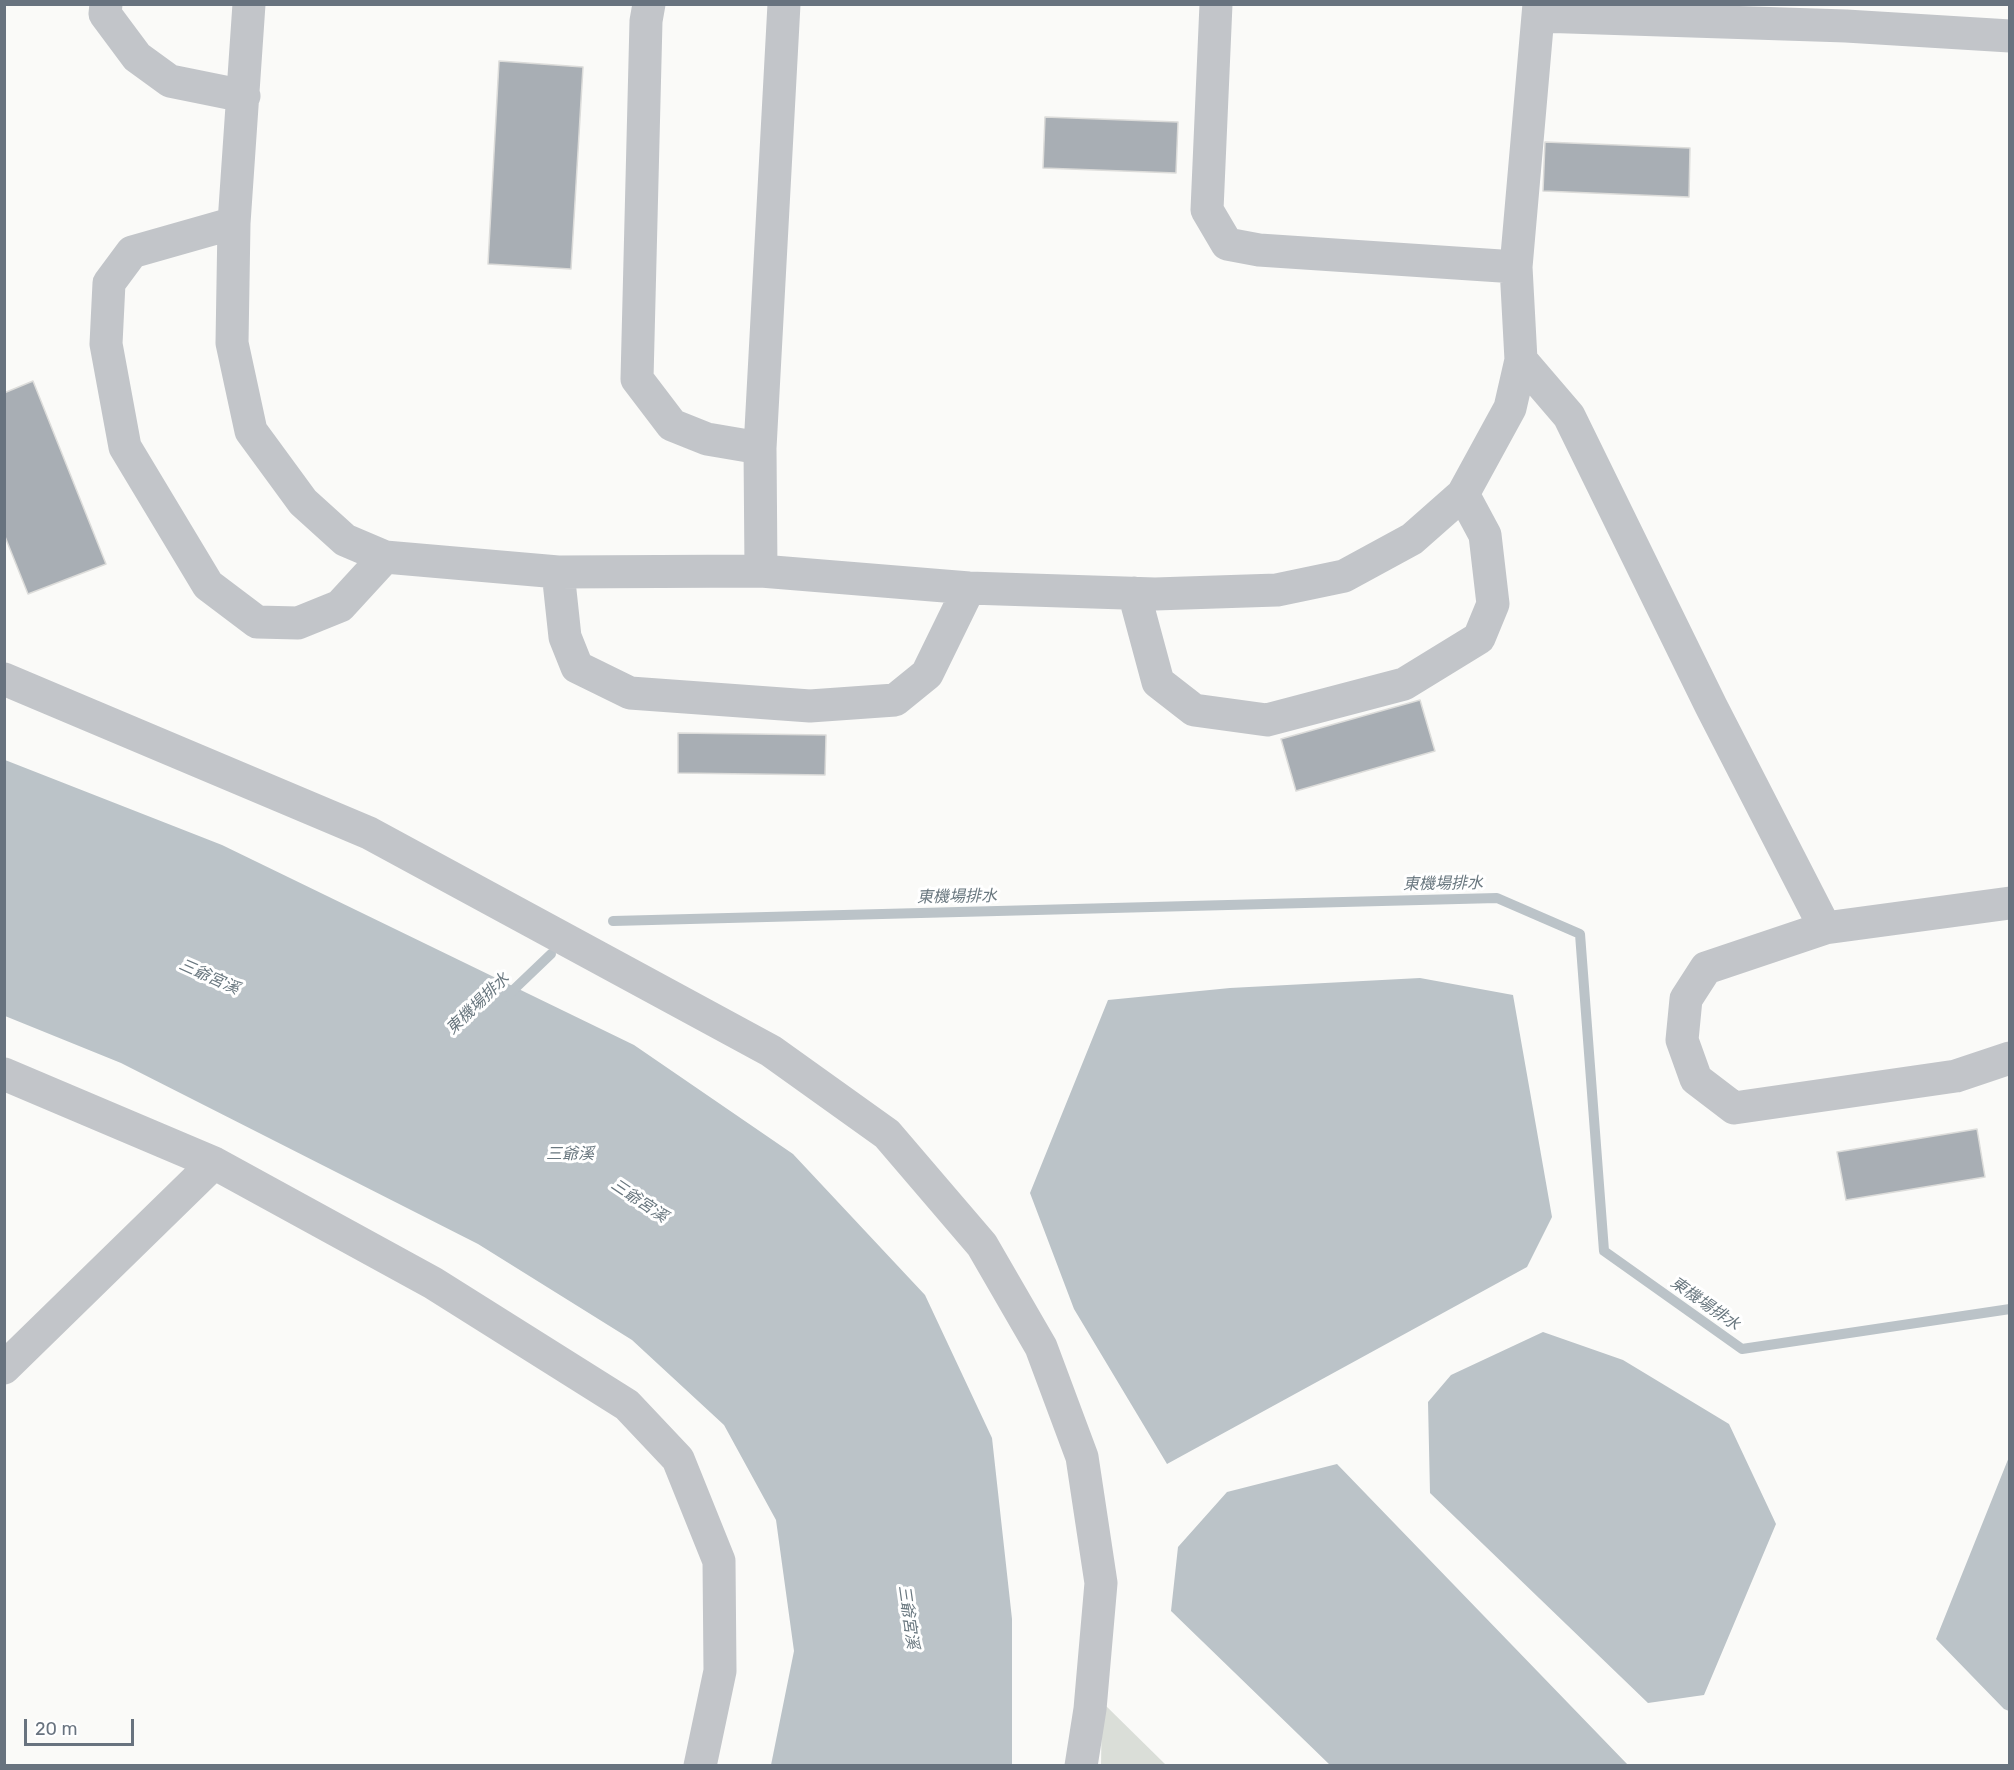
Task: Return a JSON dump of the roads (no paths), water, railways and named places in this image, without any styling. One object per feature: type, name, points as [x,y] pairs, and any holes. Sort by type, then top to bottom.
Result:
[{"type":"lane","points":[[105,4],[105,14],[137,57],[170,81],[244,96]]},
{"type":"lane","points":[[249,4],[234,223],[232,343],[251,431],[303,502],[345,540],[385,557],[558,572],[761,571],[969,588],[1134,593],[1277,591],[1344,576],[1412,539],[1463,494],[1510,408],[1521,360],[1516,267],[1538,10],[1850,15],[2010,36]]},
{"type":"lane","points":[[649,4],[646,21],[637,379],[672,425],[707,439],[760,448]]},
{"type":"lane","points":[[761,571],[760,448],[784,4]]},
{"type":"lane","points":[[1216,4],[1207,210],[1227,244],[1259,250],[1516,267]]},
{"type":"lane","points":[[234,223],[132,252],[109,283],[106,344],[124,447],[208,585],[257,622],[298,623],[340,606],[385,557]]},
{"type":"lane","points":[[1521,360],[1569,416],[1825,928]]},
{"type":"lane","points":[[1134,593],[1158,682],[1194,710],[1267,720],[1404,684],[1479,638],[1493,604],[1485,535],[1463,494]]},
{"type":"lane","points":[[558,572],[565,637],[578,667],[630,693],[810,706],[895,700],[927,674],[969,588]]},
{"type":"lane","points":[[4,680],[369,833],[771,1051],[887,1134],[982,1245],[1041,1347],[1082,1457],[1101,1583],[1090,1709],[1081,1766]]},
{"type":"lane","points":[[2010,903],[1825,928],[1706,968],[1686,999],[1682,1040],[1696,1079],[1734,1108],[1956,1076],[2010,1058]]},
{"type":"lane","points":[[4,1074],[214,1163],[433,1283],[627,1405],[678,1459],[719,1561],[720,1671],[700,1766]]},
{"type":"lane","points":[[4,1368],[214,1163]]},
{"type":"water","name":"三爺溪","points":[[5,760],[222,845],[634,1045],[793,1154],[925,1295],[992,1438],[1012,1619],[1012,1765],[771,1765],[794,1651],[776,1520],[724,1425],[632,1340],[478,1244],[121,1063],[5,1016]]},
{"type":"water","points":[[1420,978],[1513,995],[1552,1217],[1527,1267],[1167,1464],[1074,1309],[1030,1193],[1108,1000],[1230,988]]},
{"type":"water","points":[[1543,1332],[1623,1360],[1729,1424],[1776,1524],[1704,1695],[1648,1703],[1430,1493],[1428,1402],[1451,1375]]},
{"type":"water","points":[[2009,1457],[2009,1711],[2004,1709],[1936,1639]]},
{"type":"water","points":[[1337,1464],[1628,1765],[1330,1765],[1171,1611],[1178,1547],[1227,1492]]},
{"type":"waterway","name":"東機場排水","points":[[613,921],[1497,898],[1580,934],[1604,1251],[1742,1349],[2010,1309]]},
{"type":"waterway","name":"東機場排水","points":[[506,997],[551,954]]},
{"type":"water label","name":"三爺宮溪","points":[[209,977]]},
{"type":"water label","name":"三爺宮溪","points":[[639,1201]]},
{"type":"water label","name":"三爺宮溪","points":[[908,1617]]}]
